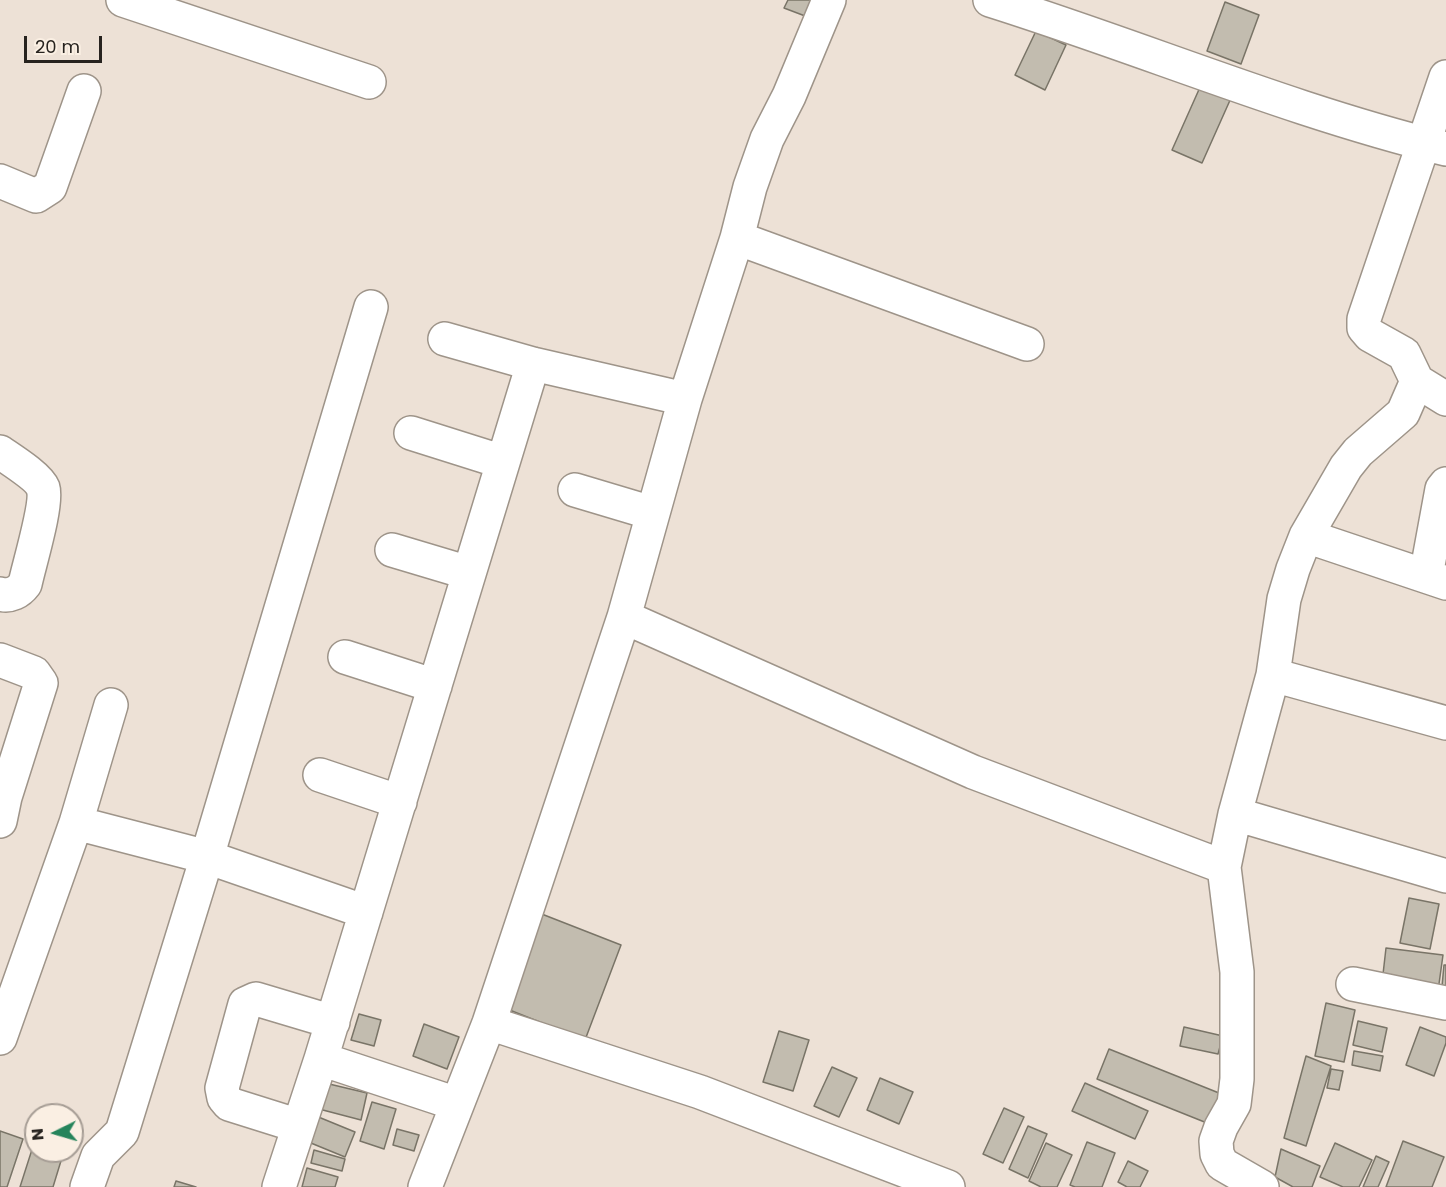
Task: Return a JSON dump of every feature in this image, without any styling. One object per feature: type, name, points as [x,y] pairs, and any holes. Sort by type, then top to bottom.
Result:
[{"type":"street","points":[[123,0],[369,82]]},
{"type":"street","points":[[425,1187],[489,1023],[624,617],[685,399],[737,238],[750,187],[767,139],[789,96],[829,0]]},
{"type":"street","points":[[990,0],[1073,26],[1354,124],[1434,146]]},
{"type":"street","points":[[1446,77],[1434,146],[1364,319],[1364,328],[1370,335],[1404,354],[1417,381],[1446,399]]},
{"type":"street","points":[[0,181],[36,196],[51,187],[84,91]]},
{"type":"street","points":[[737,238],[1027,344]]},
{"type":"street","points":[[87,1187],[98,1156],[122,1132],[207,857],[371,308]]},
{"type":"street","points":[[446,339],[533,364],[685,399]]},
{"type":"street","points":[[279,1187],[333,1022],[533,364]]},
{"type":"street","points":[[1261,1187],[1222,1164],[1217,1154],[1216,1142],[1221,1127],[1234,1104],[1237,1079],[1237,972],[1224,867],[1234,814],[1273,675],[1284,599],[1306,536],[1346,467],[1358,452],[1402,413],[1417,381]]},
{"type":"street","points":[[411,433],[503,462]]},
{"type":"street","points":[[0,594],[14,594],[25,584],[43,506],[43,488],[35,478],[1,455]]},
{"type":"street","points":[[1306,536],[1436,580],[1442,489],[1446,484]]},
{"type":"street","points":[[575,490],[652,513]]},
{"type":"street","points":[[392,550],[469,573]]},
{"type":"street","points":[[624,617],[972,772],[1224,867]]},
{"type":"street","points":[[345,657],[435,686]]},
{"type":"street","points":[[0,660],[34,673],[41,683],[5,797],[0,821]]},
{"type":"street","points":[[1273,675],[1446,723]]},
{"type":"street","points":[[0,1038],[76,823],[111,705]]},
{"type":"street","points":[[320,775],[400,802]]},
{"type":"street","points":[[1234,814],[1446,876]]},
{"type":"street","points":[[76,823],[207,857],[366,912]]},
{"type":"street","points":[[1353,984],[1446,1003]]},
{"type":"street","points":[[299,1126],[229,1104],[224,1098],[222,1088],[245,1005],[256,999],[333,1022]]},
{"type":"street","points":[[489,1023],[700,1092],[948,1187]]},
{"type":"street","points":[[321,1059],[457,1104]]},
{"type":"building","points":[[788,0],[820,0],[813,19],[784,8]]},
{"type":"building","points":[[1225,2],[1259,15],[1241,64],[1207,51]]},
{"type":"building","points":[[1036,31],[1066,45],[1045,90],[1015,75]]},
{"type":"building","points":[[1201,85],[1231,98],[1202,163],[1172,150]]},
{"type":"building","points":[[1409,898],[1439,904],[1430,949],[1400,943]]},
{"type":"building","points":[[534,911],[621,945],[585,1040],[497,1005]]},
{"type":"building","points":[[1386,948],[1443,955],[1438,991],[1382,983]]},
{"type":"building","points":[[1444,965],[1446,965],[1446,997],[1441,997]]},
{"type":"building","points":[[1326,1003],[1355,1010],[1344,1062],[1315,1056]]},
{"type":"building","points":[[359,1014],[381,1020],[374,1046],[351,1040]]},
{"type":"building","points":[[1358,1021],[1387,1028],[1382,1052],[1353,1045]]},
{"type":"building","points":[[424,1024],[459,1037],[447,1069],[413,1056]]},
{"type":"building","points":[[1184,1027],[1223,1036],[1218,1054],[1180,1046]]},
{"type":"building","points":[[1420,1027],[1446,1037],[1434,1076],[1406,1065]]},
{"type":"building","points":[[779,1031],[809,1040],[793,1091],[763,1082]]},
{"type":"building","points":[[1109,1049],[1224,1095],[1212,1125],[1097,1079]]},
{"type":"building","points":[[1354,1051],[1383,1056],[1380,1071],[1352,1065]]},
{"type":"building","points":[[1306,1056],[1331,1066],[1306,1146],[1284,1138]]},
{"type":"building","points":[[832,1067],[857,1078],[839,1117],[814,1106]]},
{"type":"building","points":[[1331,1069],[1343,1071],[1339,1090],[1327,1088]]},
{"type":"building","points":[[880,1078],[913,1092],[899,1124],[867,1110]]},
{"type":"building","points":[[325,1083],[367,1093],[361,1120],[319,1109]]},
{"type":"building","points":[[1085,1083],[1148,1111],[1135,1139],[1072,1111]]},
{"type":"building","points":[[372,1102],[396,1109],[384,1149],[360,1141]]},
{"type":"building","points":[[1004,1108],[1024,1117],[1003,1163],[983,1154]]},
{"type":"building","points":[[316,1116],[355,1132],[345,1157],[306,1141]]},
{"type":"building","points":[[1028,1126],[1047,1134],[1028,1178],[1009,1169]]},
{"type":"building","points":[[397,1129],[419,1135],[414,1151],[393,1145]]},
{"type":"building","points":[[0,1131],[23,1139],[7,1187],[0,1187]]},
{"type":"building","points":[[1403,1141],[1444,1157],[1432,1187],[1386,1187]]},
{"type":"building","points":[[1087,1142],[1115,1153],[1102,1187],[1070,1185]]},
{"type":"building","points":[[1046,1143],[1072,1155],[1057,1187],[1041,1187],[1029,1181]]},
{"type":"building","points":[[1335,1143],[1372,1160],[1359,1187],[1343,1187],[1320,1177]]},
{"type":"building","points":[[1281,1149],[1320,1166],[1312,1187],[1293,1187],[1275,1177]]},
{"type":"building","points":[[314,1150],[345,1159],[342,1171],[311,1163]]},
{"type":"building","points":[[1376,1156],[1389,1162],[1378,1187],[1363,1187]]},
{"type":"building","points":[[1128,1161],[1148,1171],[1140,1187],[1127,1187],[1118,1182]]},
{"type":"building","points":[[28,1163],[60,1163],[53,1187],[20,1187]]},
{"type":"building","points":[[307,1168],[338,1177],[335,1187],[302,1187]]},
{"type":"building","points":[[176,1181],[196,1187],[174,1187]]}]
